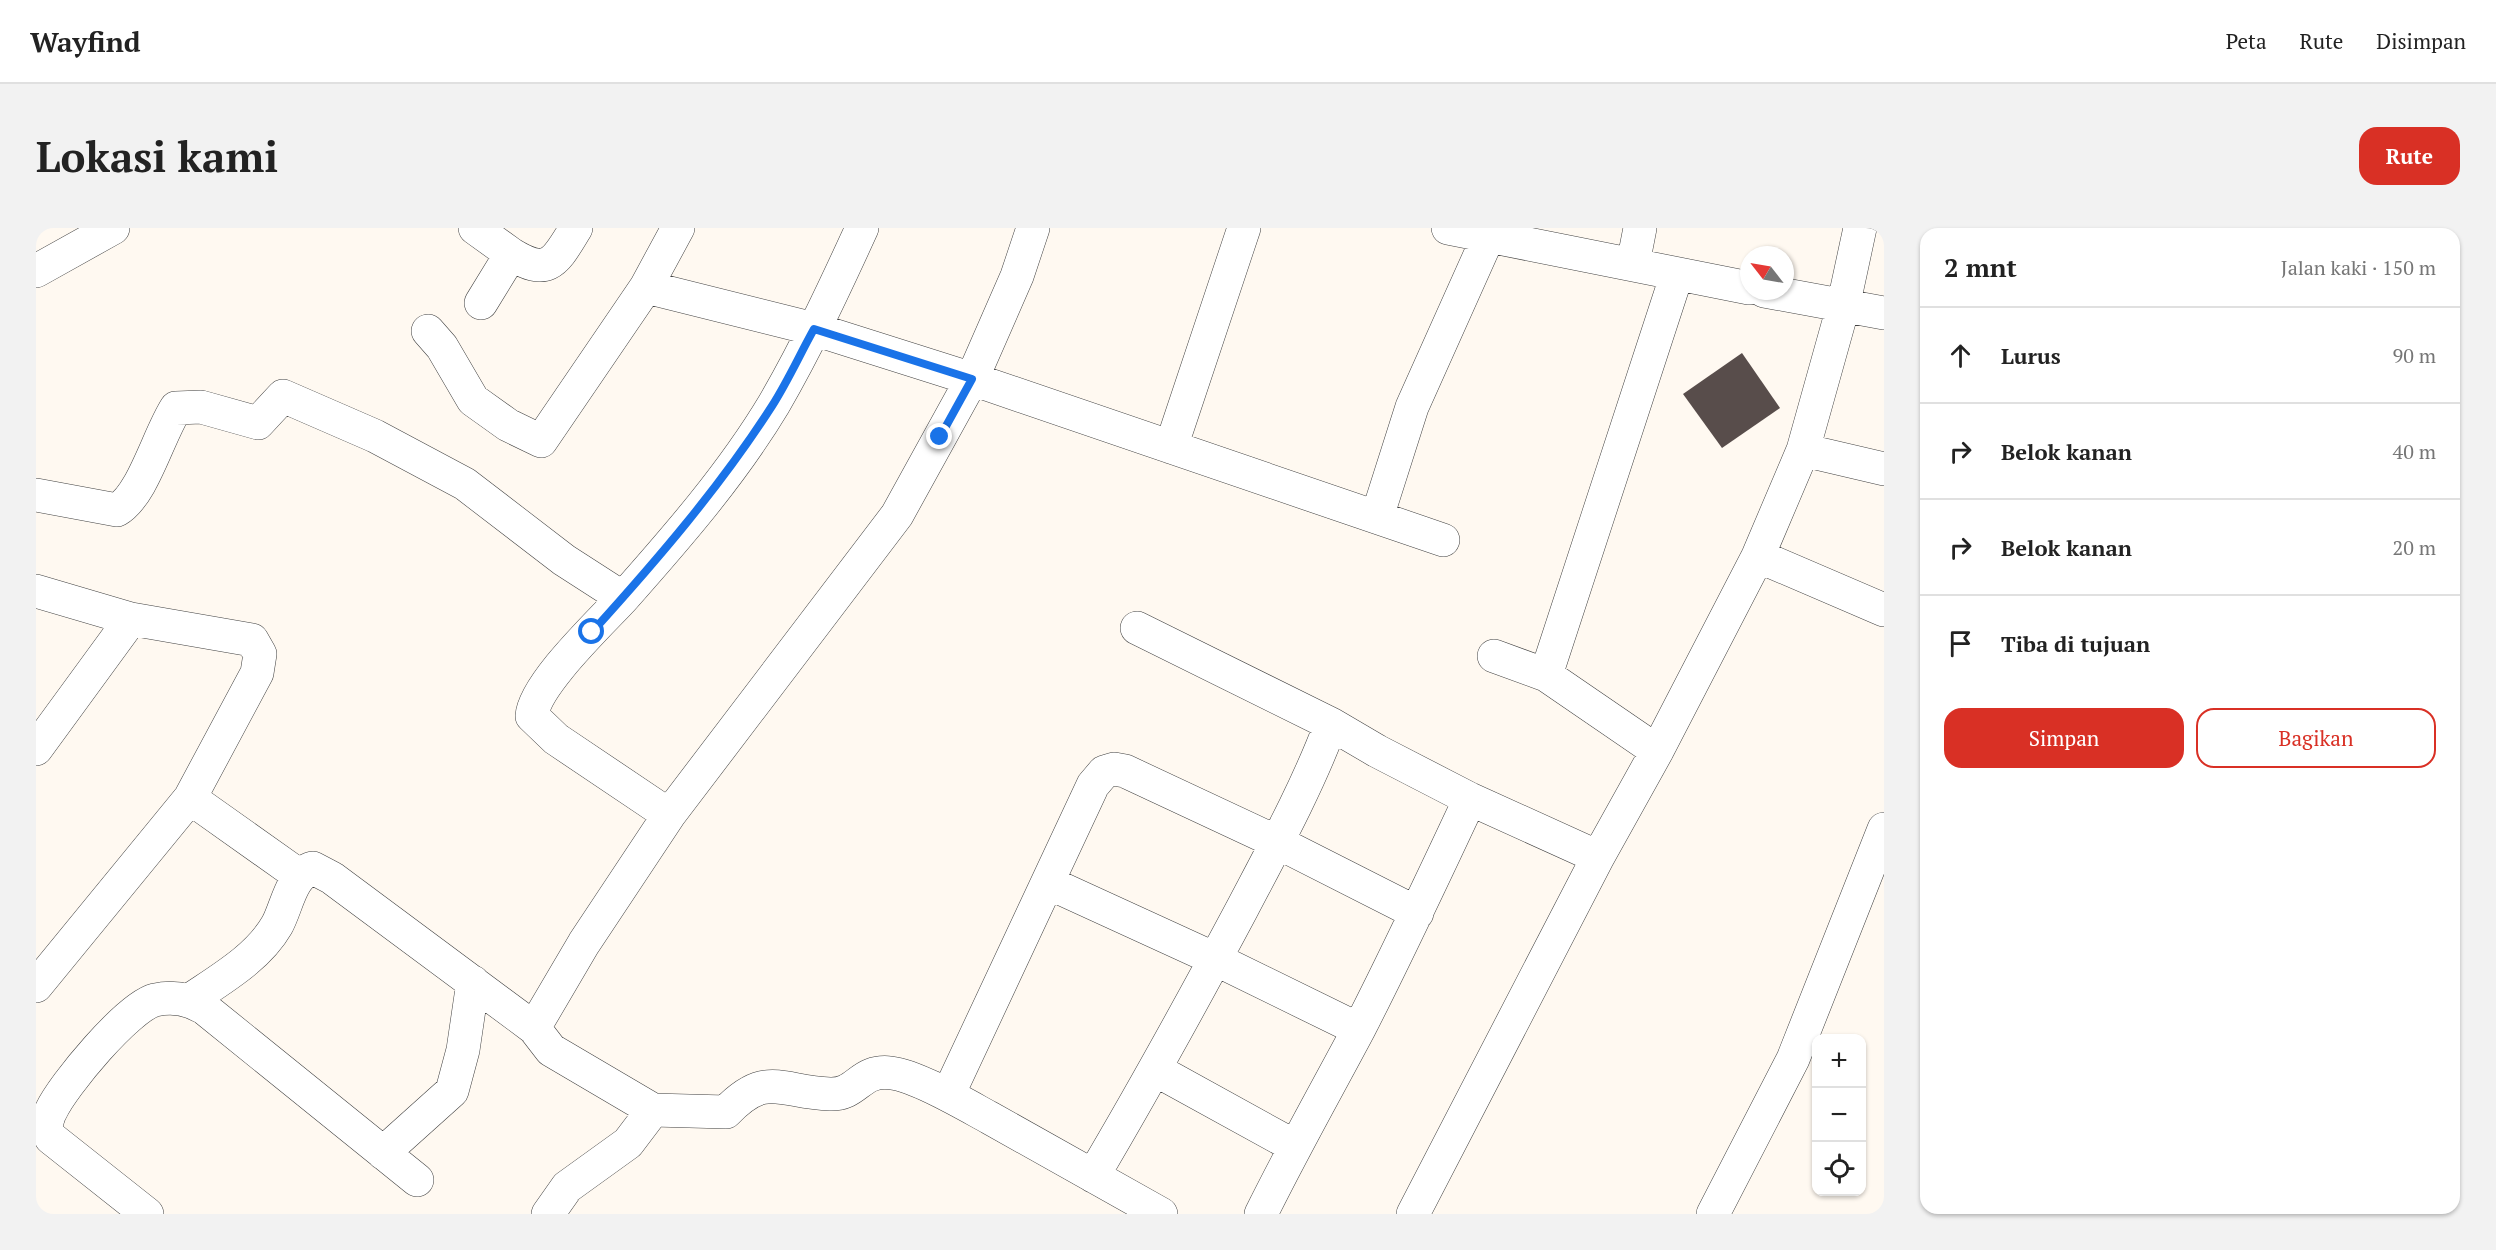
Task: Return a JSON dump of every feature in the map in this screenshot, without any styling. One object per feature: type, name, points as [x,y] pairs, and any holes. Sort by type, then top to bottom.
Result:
[{"type":"street","points":[[36,271],[113,228]]},
{"type":"street","points":[[475,228],[523,262],[537,266],[548,266],[576,228]]},
{"type":"street","points":[[428,331],[442,347],[473,400],[508,425],[541,441],[646,287],[678,228]]},
{"type":"street","points":[[669,814],[556,739],[532,716],[533,705],[547,682],[674,541],[736,460],[774,404],[814,329],[862,228]]},
{"type":"street","points":[[534,1028],[584,943],[669,814],[897,514],[972,379],[1017,276],[1033,228]]},
{"type":"street","points":[[1171,447],[1244,228]]},
{"type":"street","points":[[1448,228],[1740,286]]},
{"type":"street","points":[[1633,264],[1640,228]]},
{"type":"street","points":[[1413,1214],[1598,857],[1657,751],[1758,556],[1803,450],[1843,307],[1860,228]]},
{"type":"street","points":[[1377,517],[1412,407],[1489,235]]},
{"type":"street","points":[[481,303],[511,254]]},
{"type":"street","points":[[1546,675],[1677,274]]},
{"type":"street","points":[[646,287],[814,329],[972,379],[1443,540]]},
{"type":"street","points":[[1794,297],[1884,313]]},
{"type":"street","points":[[36,495],[117,510],[128,504],[176,408],[201,407],[258,423],[283,396],[375,436],[465,484],[564,560],[623,598]]},
{"type":"street","points":[[1803,450],[1884,469]]},
{"type":"street","points":[[1758,556],[1884,610]]},
{"type":"street","points":[[36,591],[131,619],[252,640],[260,654],[257,674],[190,798],[36,986]]},
{"type":"street","points":[[36,749],[131,619]]},
{"type":"street","points":[[1137,628],[1331,724],[1377,751],[1470,799],[1598,857]]},
{"type":"street","points":[[1494,656],[1546,675],[1657,751]]},
{"type":"street","points":[[1093,1176],[1156,1070],[1277,842],[1316,765],[1331,724]]},
{"type":"street","points":[[948,1095],[1093,785],[1104,772],[1114,769],[1146,780],[1277,842],[1417,913]]},
{"type":"street","points":[[190,798],[300,876]]},
{"type":"street","points":[[1261,1214],[1294,1146],[1358,1029],[1417,913],[1470,799]]},
{"type":"street","points":[[1713,1214],[1793,1059],[1884,829]]},
{"type":"street","points":[[190,1000],[255,953],[277,925],[300,876],[313,868],[332,878],[534,1028],[551,1050],[653,1110],[726,1112],[739,1098],[755,1088],[778,1085],[808,1093],[837,1094],[855,1086],[866,1075],[878,1072],[894,1073],[948,1095],[1161,1214]]},
{"type":"street","points":[[1049,883],[1215,959],[1358,1029]]},
{"type":"street","points":[[383,1153],[452,1091],[463,1050],[472,982]]},
{"type":"street","points":[[147,1214],[51,1138],[40,1125],[94,1050],[137,1010],[154,1000],[190,1000],[204,1008],[417,1180]]},
{"type":"street","points":[[1156,1070],[1294,1146]]},
{"type":"street","points":[[548,1214],[567,1187],[628,1143],[653,1110]]},
{"type":"building","points":[[1742,353],[1780,408],[1722,448],[1683,394]]},
{"type":"route","points":[[592,632],[674,541],[736,460],[774,404],[814,329],[972,379],[940,437]]}]
